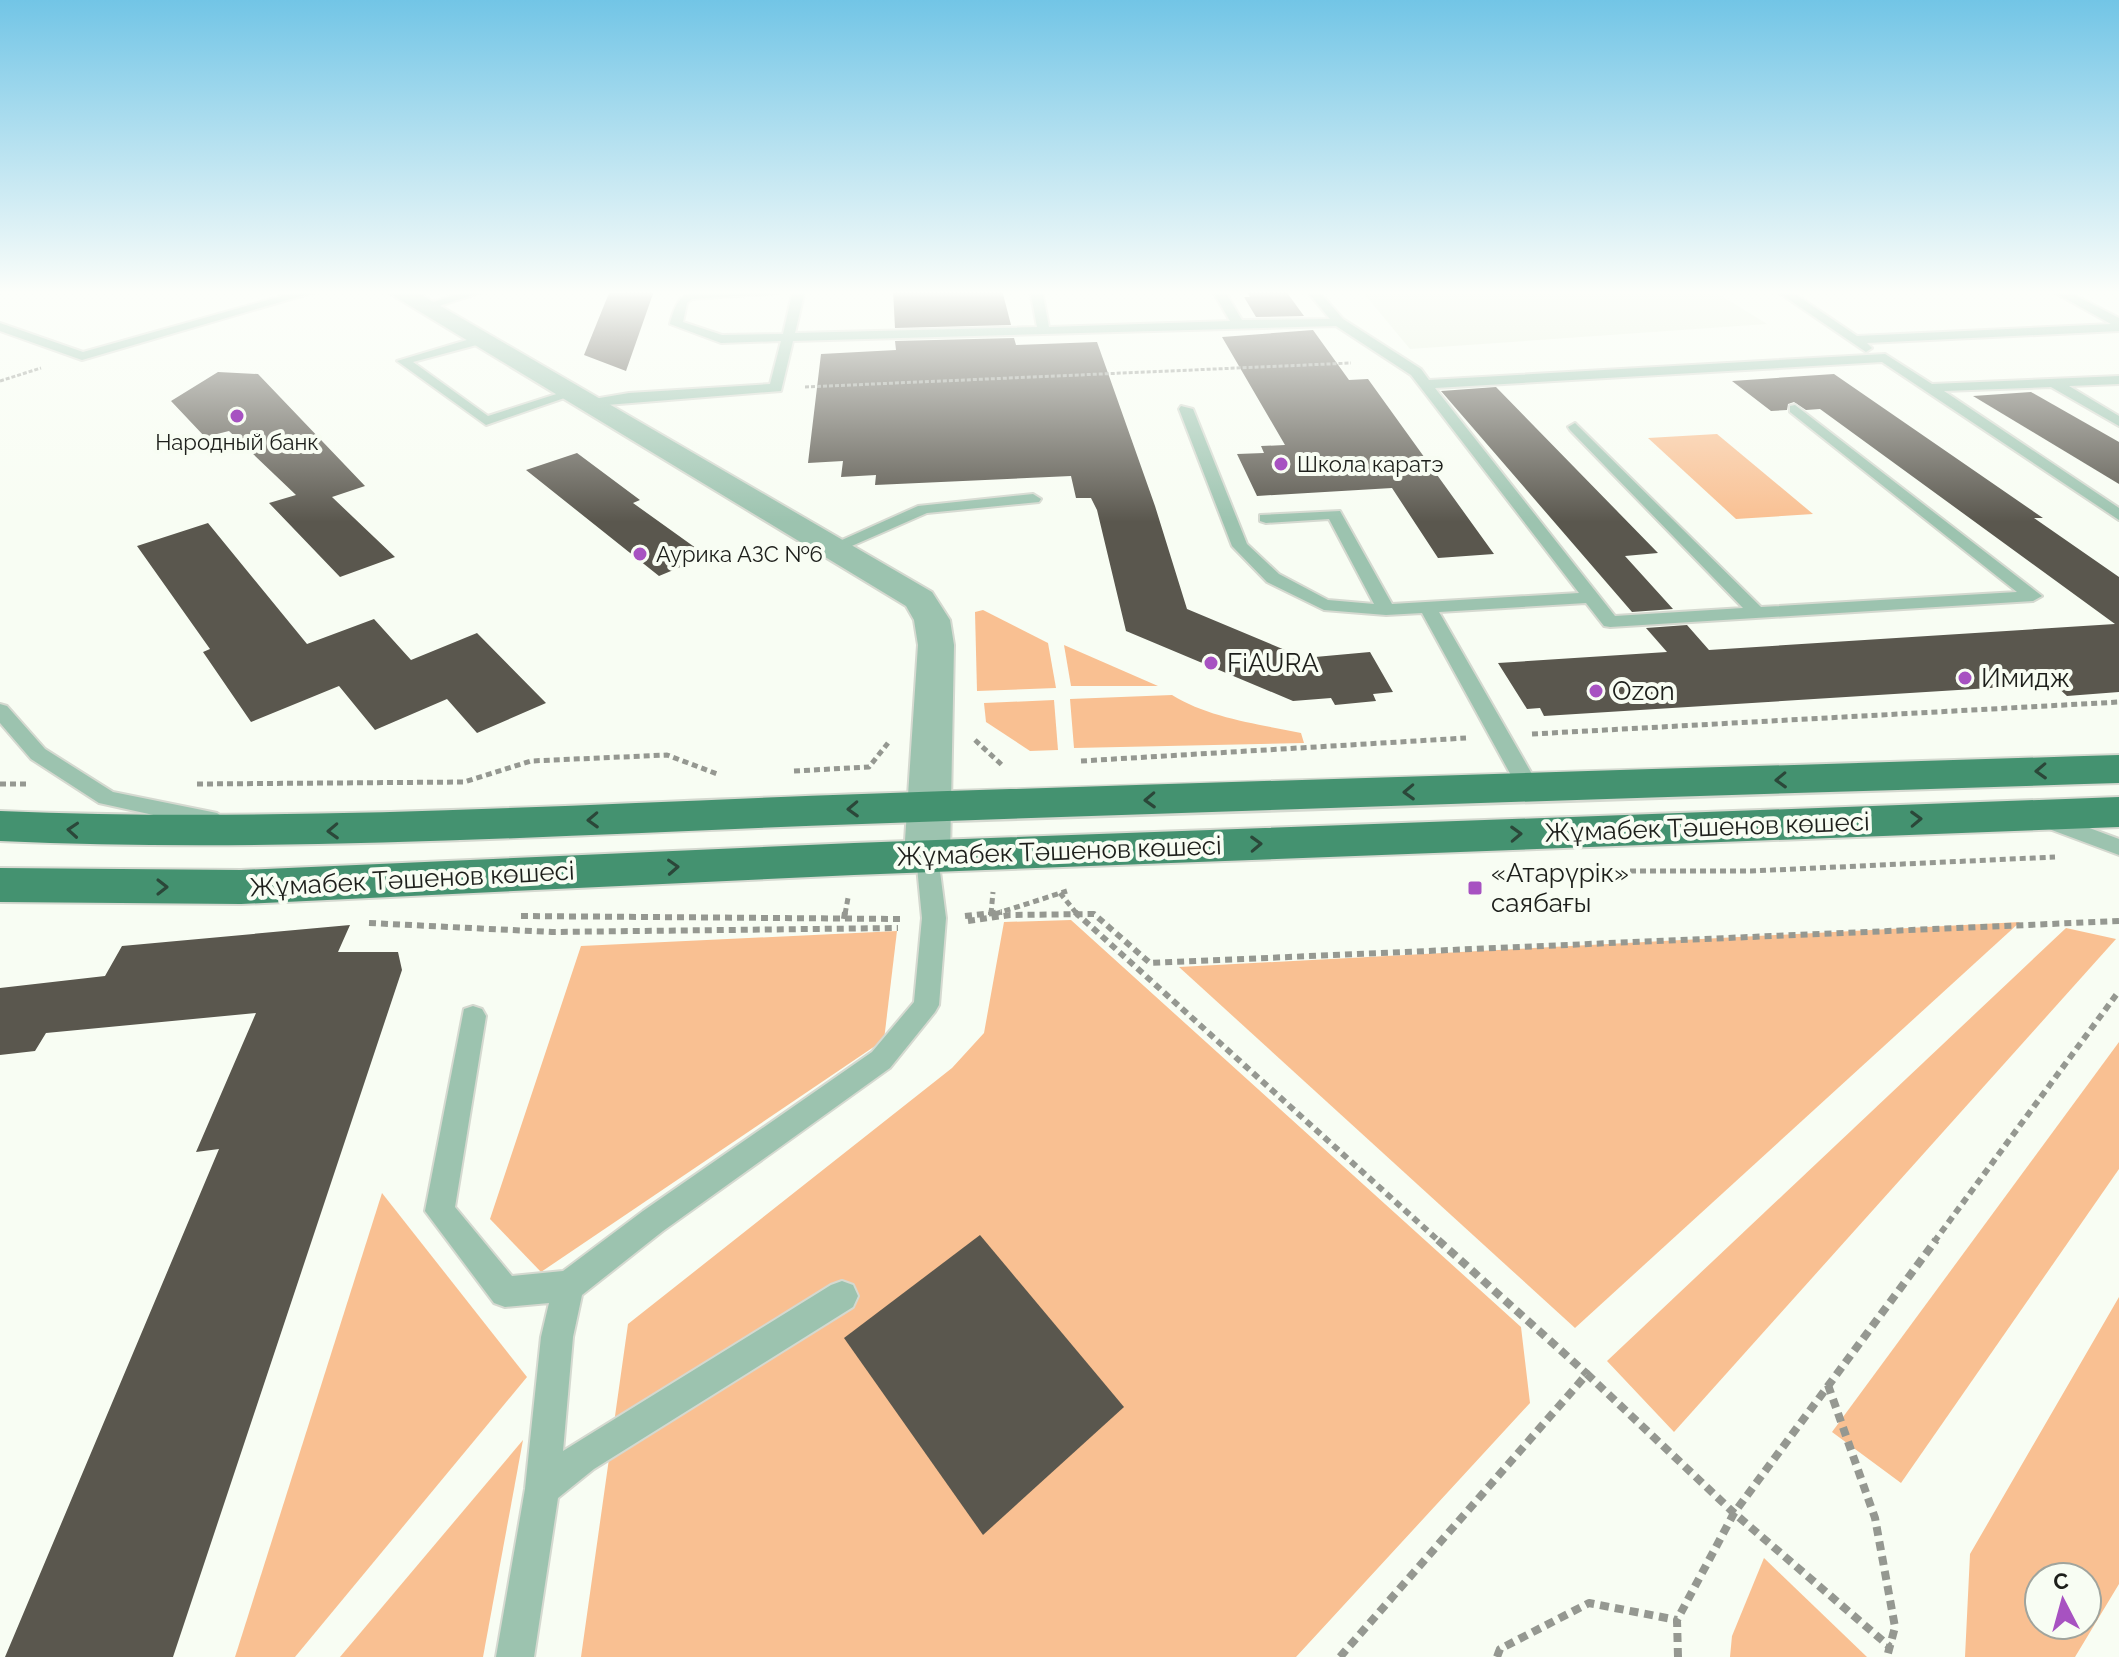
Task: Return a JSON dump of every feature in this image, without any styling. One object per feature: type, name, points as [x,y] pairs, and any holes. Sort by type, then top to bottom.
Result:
[{"type":"main road","name":"Жұмабек Тәшенов көшесі","points":[[0,826],[108,833],[277,833],[931,807],[2119,769]]},
{"type":"main road","name":"Жұмабек Тәшенов көшесі","points":[[0,885],[241,887],[927,856],[2119,812]]},
{"type":"street","points":[[525,367],[920,599],[932,620],[936,645],[927,856]]},
{"type":"lane","points":[[412,367],[486,421],[578,399],[776,388],[780,367]]},
{"type":"lane","points":[[1407,367],[1427,384],[1610,622],[2033,596],[1795,409]]},
{"type":"lane","points":[[1427,384],[1721,367]]},
{"type":"lane","points":[[1899,367],[2119,515]]},
{"type":"lane","points":[[1929,388],[2119,380]]},
{"type":"lane","points":[[2054,383],[2119,422]]},
{"type":"lane","points":[[1186,409],[1240,546],[1273,578],[1324,605],[1386,610],[1591,597]]},
{"type":"lane","points":[[1575,427],[1757,613]]},
{"type":"lane","points":[[832,548],[924,509],[1033,499]]},
{"type":"lane","points":[[1266,518],[1334,514],[1386,610]]},
{"type":"lane","points":[[1428,607],[1529,788]]},
{"type":"lane","points":[[0,710],[38,754],[107,798],[277,833]]},
{"type":"lane","points":[[2033,815],[2119,847]]},
{"type":"lane","points":[[473,1016],[440,1211],[505,1292],[569,1286],[653,1221],[881,1060],[926,1005],[933,927],[927,856]]},
{"type":"lane","points":[[515,1657],[542,1489],[557,1337],[569,1286]]},
{"type":"lane","points":[[542,1489],[582,1457],[842,1296]]},
{"type":"path","points":[[776,388],[1253,367]]},
{"type":"path","points":[[1080,761],[2119,702]]},
{"type":"path","points":[[779,772],[869,767],[899,730],[964,728],[1002,766],[1018,765]]},
{"type":"path","points":[[181,784],[464,782],[531,761],[667,755],[719,775],[734,774]]},
{"type":"path","points":[[0,784],[87,785]]},
{"type":"path","points":[[1060,893],[1077,914],[1587,1374],[1734,1513],[1889,1652],[1895,1627],[1875,1518],[1828,1385]]},
{"type":"path","points":[[358,923],[552,932],[933,927],[1010,915],[1094,914],[1150,963],[2119,921]]},
{"type":"path","points":[[1678,1657],[1677,1620],[1734,1513],[2119,991]]},
{"type":"path","points":[[1340,1657],[1587,1374]]},
{"type":"path","points":[[1497,1657],[1500,1649],[1589,1603],[1677,1620]]},
{"type":"shaded area","points":[[1717,434],[1813,514],[1736,519],[1648,438]]},
{"type":"shaded area","points":[[983,610],[1048,643],[1056,688],[977,691],[975,612]]},
{"type":"shaded area","points":[[1064,645],[1158,686],[1071,686]]},
{"type":"shaded area","points":[[1172,695],[1218,715],[1301,733],[1304,743],[1074,748],[1070,699]]},
{"type":"shaded area","points":[[1054,700],[1058,750],[1030,751],[986,722],[984,703]]},
{"type":"shaded area","points":[[1071,920],[1521,1327],[1530,1403],[1296,1657],[581,1657],[628,1324],[952,1068],[984,1033],[1004,922]]},
{"type":"shaded area","points":[[2020,922],[1575,1328],[1179,967]]},
{"type":"shaded area","points":[[2066,928],[2116,939],[1674,1432],[1607,1361]]},
{"type":"shaded area","points":[[897,931],[884,1040],[541,1272],[490,1219],[581,946]]},
{"type":"shaded area","points":[[2119,1042],[2119,1169],[1901,1483],[1832,1432]]},
{"type":"shaded area","points":[[382,1193],[527,1377],[295,1657],[235,1657]]},
{"type":"shaded area","points":[[2119,1297],[2119,1584],[2103,1611],[2103,1561],[2023,1561],[2023,1641],[2085,1641],[2075,1657],[1965,1657],[1970,1554]]},
{"type":"shaded area","points":[[523,1440],[483,1657],[340,1657]]},
{"type":"shaded area","points":[[1764,1558],[1867,1657],[1730,1657],[1732,1636]]},
{"type":"building","points":[[819,367],[1106,367],[1155,506],[1187,609],[1304,658],[1370,652],[1393,692],[1373,694],[1376,701],[1335,705],[1331,698],[1293,701],[1126,631],[1097,510],[1091,498],[1076,498],[1071,476],[875,485],[876,475],[841,477],[843,461],[808,463]]},
{"type":"building","points":[[1240,367],[1340,367],[1349,380],[1368,379],[1494,554],[1438,558],[1392,488],[1257,496],[1237,454],[1264,453],[1261,446],[1285,445]]},
{"type":"building","points":[[218,372],[258,374],[365,486],[332,497],[395,557],[340,577],[269,503],[296,495],[229,431],[205,437],[171,401]]},
{"type":"building","points":[[1834,374],[2043,518],[2034,518],[2119,577],[2119,692],[2067,696],[2054,684],[1544,716],[1540,708],[1527,709],[1498,663],[1667,652],[1646,628],[1687,625],[1709,650],[2115,624],[1820,409],[1806,410],[1794,402],[1788,404],[1787,410],[1771,411],[1732,381]]},
{"type":"building","points":[[1496,387],[1658,553],[1625,556],[1673,609],[1632,612],[1441,391]]},
{"type":"building","points":[[2031,392],[2119,442],[2119,484],[1973,396]]},
{"type":"building","points":[[577,453],[640,500],[633,503],[707,556],[659,576],[526,470]]},
{"type":"building","points":[[208,523],[307,644],[374,619],[411,660],[477,633],[546,703],[477,733],[447,699],[375,730],[339,686],[251,722],[203,652],[210,649],[137,546]]},
{"type":"building","points":[[350,925],[338,952],[398,952],[402,970],[173,1657],[5,1657],[219,1149],[196,1152],[256,1013],[46,1033],[35,1051],[0,1055],[0,988],[105,976],[122,946]]},
{"type":"building","points":[[980,1235],[1124,1407],[983,1535],[844,1338]]},
{"type":"place","name":"Народный банк","points":[[237,416]]},
{"type":"place","name":"Школа каратэ","points":[[1281,464]]},
{"type":"place","name":"Аурика АЗС №6","points":[[640,554]]},
{"type":"place","name":"FiAURA","points":[[1211,663]]},
{"type":"place","name":"Имидж","points":[[1965,678]]},
{"type":"place","name":"Ozon","points":[[1596,691]]},
{"type":"place","name":"«Атарүрік» саябағы","points":[[1475,888]]}]
